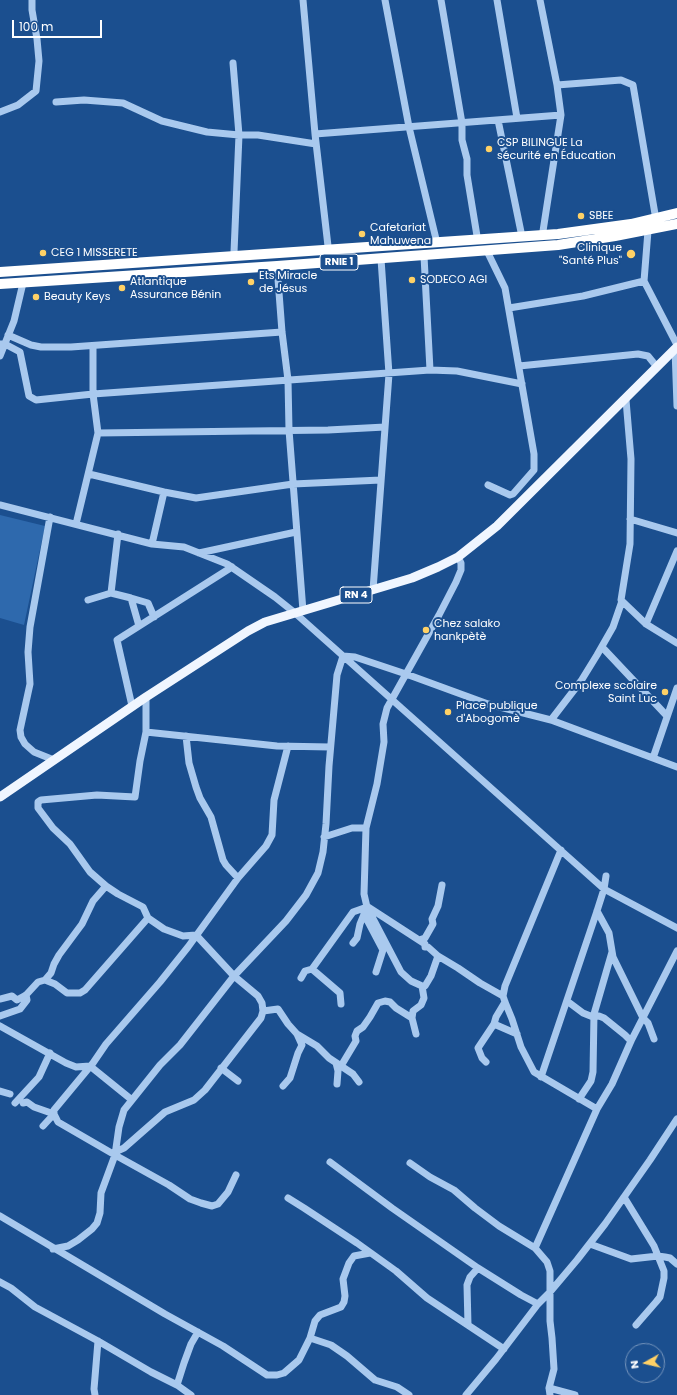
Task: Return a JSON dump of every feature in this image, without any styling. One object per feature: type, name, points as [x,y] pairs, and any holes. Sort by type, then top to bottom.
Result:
[{"type":"highway","name":"RNIE 1","points":[[0,272],[558,234],[631,224],[677,214]]},
{"type":"highway","name":"RNIE 1","points":[[0,284],[424,256],[558,245],[648,231],[677,224]]},
{"type":"main road","name":"RN 4","points":[[0,797],[132,706],[248,631],[265,622],[426,573],[458,557],[497,526],[658,368],[676,347]]},
{"type":"street","points":[[0,112],[18,105],[36,92],[38,61],[32,0]]},
{"type":"street","points":[[302,0],[316,144],[328,246]]},
{"type":"street","points":[[385,0],[409,127],[436,239]]},
{"type":"street","points":[[441,0],[462,123],[462,140],[467,159],[467,175],[477,236]]},
{"type":"street","points":[[497,0],[517,118]]},
{"type":"street","points":[[540,0],[561,115],[543,231]]},
{"type":"street","points":[[233,63],[239,135],[234,252]]},
{"type":"street","points":[[556,85],[621,80],[633,85],[655,214]]},
{"type":"street","points":[[56,102],[84,100],[123,103],[162,122],[208,132],[258,135],[316,144]]},
{"type":"street","points":[[315,134],[561,115]]},
{"type":"street","points":[[498,120],[521,232]]},
{"type":"street","points":[[0,268],[543,231],[603,224],[677,209]]},
{"type":"street","points":[[648,231],[644,281],[676,347],[677,406]]},
{"type":"street","points":[[487,251],[505,288],[534,454],[534,470],[514,494],[510,495],[488,485]]},
{"type":"street","points":[[424,256],[430,370]]},
{"type":"street","points":[[373,590],[389,374],[381,259]]},
{"type":"street","points":[[277,266],[282,332],[288,380],[289,430],[296,532],[299,612]]},
{"type":"street","points":[[509,308],[582,296],[644,281]]},
{"type":"street","points":[[0,356],[2,344],[14,321],[23,283]]},
{"type":"street","points":[[8,335],[31,345],[41,347],[93,346],[282,332]]},
{"type":"street","points":[[2,344],[20,352],[29,396],[36,400],[93,394],[430,370],[457,371],[522,384]]},
{"type":"street","points":[[76,524],[98,433],[93,394],[93,346]]},
{"type":"street","points":[[519,366],[638,354],[648,356],[658,368]]},
{"type":"street","points":[[551,720],[581,681],[602,647],[613,626],[622,601],[630,544],[631,459],[626,400]]},
{"type":"street","points":[[98,433],[328,430],[385,427]]},
{"type":"street","points":[[89,474],[196,498],[293,484],[381,480]]},
{"type":"street","points":[[152,544],[164,492]]},
{"type":"street","points":[[0,505],[118,534],[152,544],[184,547],[232,567],[299,612],[343,656],[604,889],[677,928]]},
{"type":"street","points":[[50,517],[30,627],[28,652],[30,684],[20,730],[21,737],[25,744],[34,752],[54,760]]},
{"type":"street","points":[[630,519],[677,533]]},
{"type":"street","points":[[199,553],[296,532]]},
{"type":"street","points":[[111,594],[118,534]]},
{"type":"street","points":[[646,624],[677,551]]},
{"type":"street","points":[[422,986],[401,972],[367,907],[364,894],[366,828],[377,784],[384,742],[384,716],[391,699],[456,582],[462,563],[458,557]]},
{"type":"street","points":[[132,706],[117,640],[232,567]]},
{"type":"street","points":[[88,600],[111,594],[131,598],[148,603],[154,617]]},
{"type":"street","points":[[131,598],[139,626]]},
{"type":"street","points":[[622,601],[646,624],[677,643]]},
{"type":"street","points":[[602,647],[667,716]]},
{"type":"street","points":[[343,656],[355,657],[488,704],[551,720],[677,767]]},
{"type":"street","points":[[53,1249],[68,1246],[92,1229],[97,1223],[100,1213],[101,1193],[115,1153],[119,1127],[124,1110],[160,1065],[180,1045],[234,976],[286,921],[306,896],[318,873],[323,852],[330,747],[337,675],[343,656]]},
{"type":"street","points":[[653,758],[667,716],[676,696],[677,688]]},
{"type":"street","points":[[146,697],[146,732],[135,797],[97,795],[41,800],[38,802],[38,808],[54,828],[70,844],[90,872],[106,886],[143,907],[148,918],[164,929],[183,936],[196,935]]},
{"type":"street","points":[[146,732],[288,746],[330,747]]},
{"type":"street","points":[[186,736],[190,763],[200,798],[211,816],[223,860],[238,878]]},
{"type":"street","points":[[42,1126],[54,1114],[57,1106],[106,1044],[160,982],[238,878],[266,846],[272,835],[274,800],[288,746]]},
{"type":"street","points":[[324,838],[352,828],[366,828]]},
{"type":"street","points":[[486,1062],[482,1058],[478,1048],[494,1024],[504,999],[505,986],[560,850]]},
{"type":"street","points":[[541,1077],[597,911],[604,889],[606,876]]},
{"type":"street","points":[[419,940],[425,938],[433,924],[432,919],[438,906],[442,885]]},
{"type":"street","points":[[0,999],[12,996],[17,1000],[26,995],[38,982],[45,980],[51,973],[59,955],[82,924],[93,901],[106,886]]},
{"type":"street","points":[[353,943],[357,938],[360,924],[367,907]]},
{"type":"street","points":[[367,907],[425,944],[425,947],[428,947],[438,956],[504,999],[512,1019],[520,1047],[534,1072],[597,1109]]},
{"type":"street","points":[[301,978],[305,971],[312,969],[353,912],[367,907]]},
{"type":"street","points":[[597,911],[609,933],[613,957],[643,1018],[648,1023],[654,1039]]},
{"type":"street","points":[[364,914],[383,950],[376,972]]},
{"type":"street","points":[[45,980],[55,984],[67,993],[80,993],[85,990],[148,918]]},
{"type":"street","points":[[115,1153],[124,1148],[165,1112],[194,1100],[205,1090],[261,1018],[263,1011],[262,1003],[258,996],[234,976],[196,935]]},
{"type":"street","points":[[534,1248],[597,1109],[612,1084],[631,1041],[677,951]]},
{"type":"street","points":[[579,1099],[590,1082],[593,1072],[593,1017],[597,999],[612,952]]},
{"type":"street","points":[[422,986],[425,986],[431,976],[438,956]]},
{"type":"street","points":[[312,969],[340,993],[341,1004]]},
{"type":"street","points":[[416,1034],[412,1018],[413,1011],[421,1004],[424,998],[422,986]]},
{"type":"street","points":[[0,1016],[20,1009],[26,1000],[26,995]]},
{"type":"street","points":[[336,1084],[339,1065],[356,1041],[355,1036],[357,1031],[363,1027],[378,1003],[385,1001],[390,1002],[396,1008],[412,1018]]},
{"type":"street","points":[[567,1001],[583,1013],[593,1017],[599,1016],[604,1018],[625,1034],[631,1041]]},
{"type":"street","points":[[263,1011],[278,1008],[288,1024],[297,1034],[317,1046],[339,1065],[353,1074],[359,1082]]},
{"type":"street","points":[[494,1024],[517,1034]]},
{"type":"street","points":[[0,1026],[76,1067],[90,1066],[132,1100]]},
{"type":"street","points":[[283,1086],[290,1078],[298,1053],[302,1046],[297,1034]]},
{"type":"street","points":[[50,1053],[39,1078],[19,1103],[27,1102],[54,1114],[58,1122],[115,1153],[190,1199],[201,1204],[212,1206],[218,1204],[228,1192],[236,1175]]},
{"type":"street","points":[[76,1067],[80,1078]]},
{"type":"street","points":[[221,1068],[238,1081]]},
{"type":"street","points":[[0,1091],[10,1094]]},
{"type":"street","points":[[466,1395],[504,1349],[538,1304],[550,1292],[590,1244],[677,1119]]},
{"type":"street","points":[[330,1162],[392,1208],[478,1268],[521,1296],[538,1304]]},
{"type":"street","points":[[410,1163],[430,1177],[454,1190],[499,1226],[534,1248],[547,1262],[550,1271],[550,1321],[554,1369],[549,1392],[574,1395]]},
{"type":"street","points":[[624,1197],[650,1238],[658,1256],[664,1278],[660,1297],[636,1325]]},
{"type":"street","points":[[288,1198],[370,1252],[396,1271],[427,1298],[504,1349]]},
{"type":"street","points":[[0,1216],[53,1249],[223,1346],[268,1375],[284,1373],[294,1366],[299,1360],[310,1338],[315,1321],[320,1315],[342,1307],[345,1296],[343,1279],[349,1263],[354,1256],[370,1252]]},
{"type":"street","points":[[590,1244],[630,1259],[658,1256],[670,1258],[677,1264]]},
{"type":"street","points":[[66,1256],[68,1246]]},
{"type":"street","points":[[468,1325],[467,1285],[470,1277],[478,1268]]},
{"type":"street","points":[[0,1282],[11,1288],[35,1307],[177,1385],[190,1395]]},
{"type":"street","points":[[177,1385],[191,1344],[198,1332]]},
{"type":"street","points":[[310,1338],[331,1345],[347,1356],[375,1380],[397,1387],[409,1395]]},
{"type":"street","points":[[95,1395],[94,1390],[98,1341]]},
{"type":"shaded area","points":[[0,515],[45,526],[24,625],[0,618]]},
{"type":"place","name":"CSP BILINGUE La sécurité en Éducation","points":[[489,149]]},
{"type":"place","name":"SBEE","points":[[581,216]]},
{"type":"place","name":"Cafetariat Mahuwena","points":[[362,234]]},
{"type":"place","name":"CEG 1 MISSERETE","points":[[43,253]]},
{"type":"place","name":"Clinique \"Santé Plus\"","points":[[631,254]]},
{"type":"place","name":"SODECO AGI","points":[[412,280]]},
{"type":"place","name":"Ets Miracle de Jésus","points":[[251,282]]},
{"type":"place","name":"Atlantique Assurance Bénin","points":[[122,288]]},
{"type":"place","name":"Beauty Keys","points":[[36,297]]},
{"type":"place","name":"Chez salako hankpètè","points":[[426,630]]},
{"type":"place","name":"Complexe scolaire Saint Luc","points":[[665,692]]},
{"type":"place","name":"Place publique d'Abogomè","points":[[448,712]]}]
